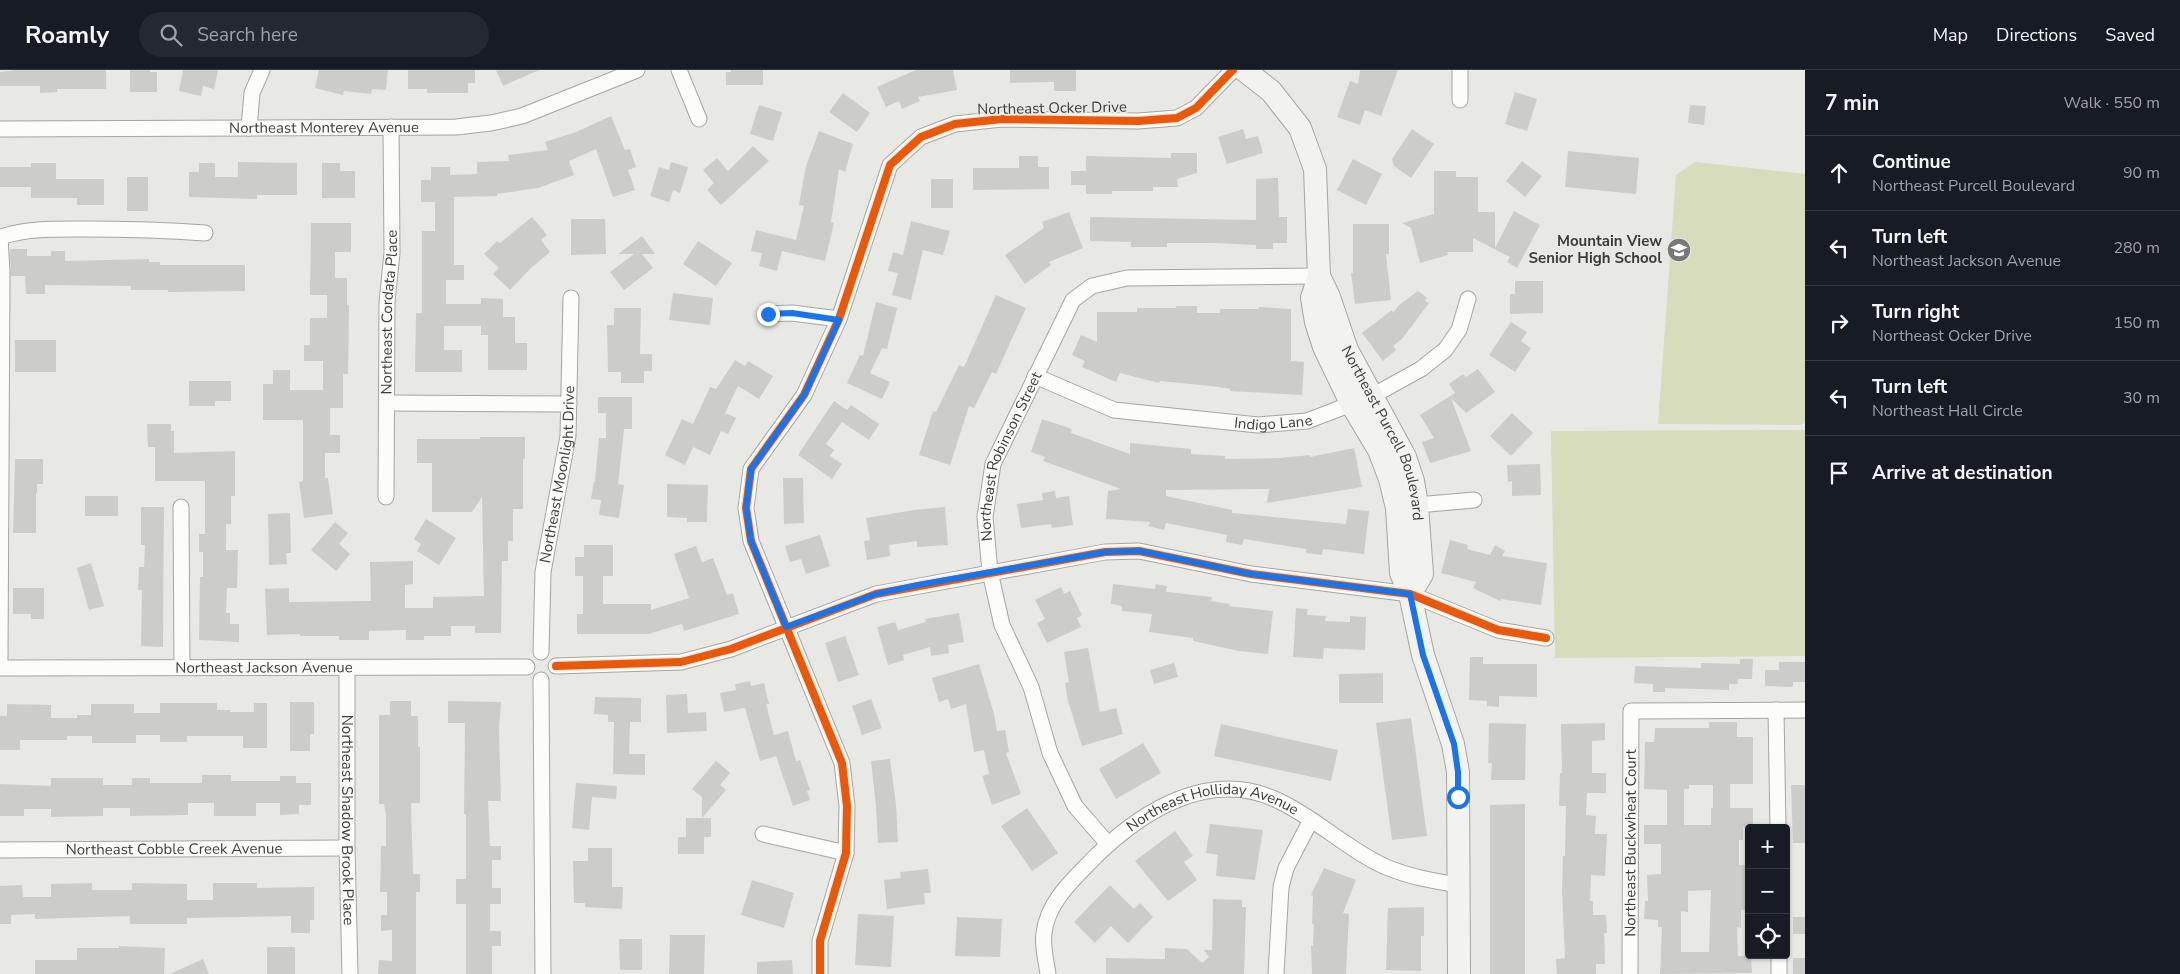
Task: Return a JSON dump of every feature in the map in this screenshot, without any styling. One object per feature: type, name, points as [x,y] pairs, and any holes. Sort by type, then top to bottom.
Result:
[{"type":"street","points":[[249,128],[252,93],[262,70]]},
{"type":"street","name":"Northeast Monterey Avenue","points":[[0,129],[456,126],[499,122],[522,116],[636,70]]},
{"type":"street","points":[[679,70],[700,118]]},
{"type":"street","name":"Northeast Ocker Drive","points":[[820,974],[820,941],[846,853],[847,806],[842,764],[751,541],[746,508],[751,469],[804,395],[839,320],[890,165],[921,137],[956,124],[1002,119],[1138,121],[1177,118],[1196,108],[1233,70]]},
{"type":"street","name":"Northeast Purcell Boulevard","points":[[1244,70],[1271,91],[1300,128],[1315,169],[1319,276],[1312,298],[1316,322],[1324,347],[1351,403],[1379,450],[1390,479],[1397,508],[1401,573],[1410,594],[1423,655],[1454,744],[1458,772],[1459,974]]},
{"type":"street","points":[[1460,70],[1460,100]]},
{"type":"street","name":"Northeast Cordata Place","points":[[386,496],[388,403],[387,302],[392,253],[391,127]]},
{"type":"street","points":[[0,662],[2,281],[0,237],[19,231],[44,229],[157,229],[206,233]]},
{"type":"street","name":"Northeast Purcell Boulevard","points":[[1319,276],[1329,297],[1347,350],[1405,457],[1413,481],[1417,505],[1422,574],[1410,594]]},
{"type":"street","name":"Northeast Robinson Street","points":[[1108,844],[1075,806],[1050,753],[1031,686],[1002,625],[990,572],[985,517],[993,464],[1073,300],[1092,286],[1127,278],[1319,276]]},
{"type":"street","name":"Northeast Moonlight Drive","points":[[541,652],[542,580],[568,436],[571,298]]},
{"type":"street","name":"Indigo Lane","points":[[1035,376],[1114,410],[1258,425],[1307,421],[1372,396],[1421,369],[1445,350],[1459,330],[1468,299]]},
{"type":"street","points":[[768,314],[792,313],[839,320]]},
{"type":"street","points":[[388,403],[569,404]]},
{"type":"street","points":[[1417,505],[1474,500]]},
{"type":"street","points":[[180,507],[182,667]]},
{"type":"street","points":[[556,666],[681,662],[731,649],[876,594],[1105,552],[1140,551],[1251,574],[1410,594],[1498,630],[1546,638]]},
{"type":"street","points":[[541,652],[550,654],[556,666],[550,678],[541,680],[530,675],[527,667],[532,655],[541,652]]},
{"type":"street","name":"Northeast Jackson Avenue","points":[[0,668],[527,667]]},
{"type":"street","name":"Northeast Shadow Brook Place","points":[[347,668],[347,848],[350,974]]},
{"type":"street","points":[[541,680],[543,974]]},
{"type":"street","points":[[1778,824],[1776,710],[1805,710]]},
{"type":"street","name":"Northeast Buckwheat Court","points":[[1630,974],[1631,711],[1776,710]]},
{"type":"street","name":"Northeast Holliday Avenue","points":[[1048,974],[1044,932],[1049,911],[1062,890],[1108,844],[1140,818],[1166,804],[1196,793],[1227,789],[1257,793],[1280,801],[1386,867],[1416,878],[1459,885]]},
{"type":"street","points":[[1276,974],[1281,887],[1286,868],[1311,820]]},
{"type":"street","points":[[763,834],[846,853]]},
{"type":"street","name":"Northeast Cobble Creek Avenue","points":[[0,850],[347,848]]},
{"type":"street","points":[[1779,959],[1779,974]]},
{"type":"green space","points":[[1695,162],[1805,174],[1805,423],[1800,425],[1658,424],[1676,175]]},
{"type":"green space","points":[[1805,430],[1805,656],[1555,658],[1551,431]]},
{"type":"building","points":[[16,70],[106,70],[106,89],[57,89],[57,92],[40,93],[40,86],[0,86],[0,72]]},
{"type":"building","points":[[130,70],[157,72],[157,92],[130,92]]},
{"type":"building","points":[[183,70],[218,70],[214,89],[203,86],[201,96],[179,91]]},
{"type":"building","points":[[319,70],[388,70],[386,90],[372,89],[371,94],[344,91],[343,95],[315,88]]},
{"type":"building","points":[[408,70],[475,70],[475,83],[468,83],[468,93],[427,93],[427,89],[408,89]]},
{"type":"building","points":[[496,70],[539,70],[503,86]]},
{"type":"building","points":[[731,70],[763,70],[763,85],[726,85],[726,72],[731,72]]},
{"type":"building","points":[[916,70],[953,70],[957,90],[918,97],[920,101],[902,109],[899,101],[886,107],[877,87]]},
{"type":"building","points":[[1010,70],[1076,70],[1076,91],[1054,91],[1054,82],[1010,83]]},
{"type":"building","points":[[1360,70],[1398,70],[1381,116],[1365,110],[1360,125],[1337,117],[1350,81],[1358,84]]},
{"type":"building","points":[[1515,92],[1537,99],[1527,131],[1505,124]]},
{"type":"building","points":[[843,93],[870,113],[857,132],[829,112]]},
{"type":"building","points":[[759,105],[782,112],[773,141],[750,134]]},
{"type":"building","points":[[1690,105],[1706,106],[1704,125],[1688,123]]},
{"type":"building","points":[[611,116],[625,150],[630,149],[636,167],[628,170],[635,190],[613,197],[596,149],[569,161],[574,175],[538,188],[497,194],[497,196],[454,197],[454,265],[464,265],[464,280],[446,280],[446,304],[481,304],[481,298],[503,299],[503,317],[515,317],[515,343],[527,343],[527,370],[488,370],[488,335],[481,335],[481,326],[444,326],[444,350],[462,350],[462,372],[415,372],[416,313],[422,313],[422,231],[435,231],[435,202],[421,202],[421,180],[431,180],[431,167],[450,167],[450,175],[477,174],[477,162],[509,161],[508,155],[548,150],[545,142],[576,132]]},
{"type":"building","points":[[1243,129],[1246,139],[1258,136],[1263,153],[1227,164],[1218,137]]},
{"type":"building","points":[[1412,129],[1434,144],[1411,178],[1394,166],[1392,159]]},
{"type":"building","points":[[819,131],[853,144],[845,172],[839,169],[831,222],[834,223],[825,261],[782,251],[777,271],[759,266],[762,253],[751,251],[756,230],[796,240],[804,206],[799,205],[806,166]]},
{"type":"building","points":[[753,146],[769,161],[721,205],[707,190],[714,183],[703,170],[717,158],[728,171]]},
{"type":"building","points":[[1568,151],[1639,158],[1636,194],[1565,187]]},
{"type":"building","points":[[1171,153],[1197,153],[1197,173],[1177,179],[1178,187],[1153,187],[1153,191],[1112,191],[1112,194],[1086,194],[1086,185],[1071,185],[1071,171],[1086,171],[1086,156],[1171,158]]},
{"type":"building","points":[[1019,156],[1038,156],[1038,167],[1049,167],[1049,189],[973,190],[973,168],[1019,168]]},
{"type":"building","points":[[1353,159],[1382,174],[1366,205],[1337,190]]},
{"type":"building","points":[[1522,161],[1542,176],[1525,197],[1506,181]]},
{"type":"building","points":[[238,162],[297,163],[297,195],[257,195],[257,199],[189,197],[189,172],[199,172],[199,163],[215,163],[215,177],[238,177]]},
{"type":"building","points":[[671,162],[688,167],[680,193],[673,190],[669,202],[650,196],[659,167],[669,170]]},
{"type":"building","points":[[31,163],[56,163],[56,179],[104,179],[104,205],[77,205],[77,198],[31,198],[31,187],[0,187],[0,167],[31,167]]},
{"type":"building","points":[[322,163],[340,163],[340,171],[355,171],[355,198],[322,198]]},
{"type":"building","points":[[1434,171],[1456,171],[1456,177],[1478,177],[1478,212],[1495,212],[1495,248],[1514,211],[1540,225],[1517,268],[1507,262],[1510,257],[1473,238],[1473,252],[1447,252],[1448,255],[1420,263],[1411,228],[1402,223],[1434,214]]},
{"type":"building","points":[[127,177],[148,177],[148,211],[127,211]]},
{"type":"building","points":[[1278,178],[1279,217],[1287,217],[1287,243],[1273,243],[1273,249],[1256,249],[1256,245],[1213,243],[1167,243],[1167,247],[1131,247],[1131,242],[1090,241],[1090,217],[1256,220],[1256,179]]},
{"type":"building","points":[[931,179],[953,179],[953,208],[931,208]]},
{"type":"building","points":[[1069,212],[1083,248],[1049,262],[1051,265],[1025,284],[1005,255],[1044,228],[1042,222]]},
{"type":"building","points":[[532,217],[547,235],[541,240],[550,252],[510,290],[493,274],[499,268],[484,254],[497,241],[500,243]]},
{"type":"building","points":[[571,219],[605,219],[606,254],[571,255]]},
{"type":"building","points":[[911,221],[950,231],[943,255],[923,250],[911,300],[892,295],[898,273],[888,271],[893,252],[903,255]]},
{"type":"building","points":[[311,223],[351,223],[351,252],[335,252],[335,278],[347,278],[347,305],[349,305],[348,374],[343,374],[343,408],[330,408],[330,435],[340,435],[340,453],[325,453],[325,478],[328,478],[333,514],[304,518],[299,482],[303,481],[303,420],[263,420],[263,384],[273,384],[273,370],[290,370],[290,390],[323,390],[323,361],[304,361],[304,345],[310,345],[310,318],[327,318],[327,295],[310,295]]},
{"type":"building","points":[[1353,224],[1389,224],[1389,254],[1386,254],[1391,300],[1355,304],[1351,273],[1353,273]]},
{"type":"building","points":[[642,236],[655,254],[642,254],[653,268],[624,290],[610,272],[634,254],[618,254]]},
{"type":"building","points":[[698,241],[732,263],[716,286],[683,264]]},
{"type":"building","points":[[10,249],[27,249],[27,256],[51,256],[51,251],[65,251],[65,261],[149,259],[149,262],[160,262],[160,265],[245,265],[245,291],[168,292],[168,290],[131,290],[131,286],[45,285],[45,294],[26,294],[25,276],[11,276]]},
{"type":"building","points":[[1515,281],[1543,281],[1543,313],[1510,314],[1510,294],[1515,294]]},
{"type":"building","points":[[1418,291],[1427,298],[1425,301],[1429,303],[1402,339],[1393,346],[1396,350],[1383,361],[1362,333],[1392,310],[1393,313],[1398,306]]},
{"type":"building","points":[[673,293],[713,298],[710,325],[669,320]]},
{"type":"building","points":[[996,295],[1026,308],[996,374],[992,372],[974,408],[969,406],[950,465],[919,455],[933,411],[936,412],[959,365],[964,367]]},
{"type":"building","points":[[876,302],[897,308],[887,349],[882,348],[870,373],[890,382],[882,399],[847,383],[860,355],[863,356]]},
{"type":"building","points":[[1176,306],[1197,306],[1197,313],[1220,313],[1220,309],[1259,309],[1259,307],[1291,309],[1291,361],[1304,362],[1302,395],[1230,391],[1230,389],[1211,386],[1160,381],[1159,383],[1120,373],[1116,382],[1082,367],[1085,361],[1072,355],[1081,335],[1097,342],[1097,312],[1137,312],[1137,308],[1176,308]]},
{"type":"building","points":[[614,308],[641,308],[640,354],[652,354],[652,371],[644,371],[644,383],[621,383],[621,372],[608,372],[607,325],[614,325]]},
{"type":"building","points":[[1511,322],[1527,332],[1521,341],[1531,348],[1515,372],[1489,355]]},
{"type":"building","points":[[15,340],[56,340],[56,372],[15,372]]},
{"type":"building","points":[[735,360],[745,366],[748,361],[773,376],[759,399],[738,386],[725,413],[736,418],[728,434],[721,431],[710,455],[693,447],[685,465],[665,455],[682,419],[693,424],[710,387],[716,389]]},
{"type":"building","points":[[1478,369],[1495,392],[1466,413],[1451,398],[1471,451],[1430,463],[1422,442],[1434,438],[1420,415],[1455,393],[1449,384],[1463,374],[1466,377]]},
{"type":"building","points":[[189,381],[231,381],[231,401],[215,401],[215,406],[189,406]]},
{"type":"building","points":[[598,397],[632,397],[632,429],[624,429],[618,484],[624,485],[619,518],[599,515],[601,500],[591,499],[595,481],[599,438],[606,438],[606,413],[598,413]]},
{"type":"building","points":[[834,401],[847,410],[851,405],[879,424],[869,440],[842,422],[826,444],[834,450],[830,456],[842,464],[832,479],[798,455]]},
{"type":"building","points":[[1512,413],[1533,433],[1511,456],[1490,436]]},
{"type":"building","points":[[1042,419],[1072,429],[1071,433],[1130,454],[1130,443],[1191,449],[1191,454],[1225,456],[1225,459],[1281,458],[1310,455],[1310,457],[1354,448],[1362,487],[1267,503],[1269,489],[1166,490],[1166,496],[1232,510],[1232,513],[1346,524],[1348,509],[1369,511],[1364,554],[1323,549],[1322,555],[1306,553],[1306,549],[1244,539],[1242,545],[1226,542],[1227,535],[1166,523],[1164,530],[1148,526],[1150,522],[1106,519],[1108,491],[1121,489],[1043,461],[1045,457],[1031,452]]},
{"type":"building","points":[[147,424],[171,424],[171,431],[174,431],[174,453],[235,451],[235,496],[231,496],[231,524],[226,524],[226,550],[238,550],[237,588],[227,588],[226,613],[230,613],[230,624],[239,624],[239,642],[199,640],[200,577],[203,577],[203,552],[199,552],[199,534],[205,534],[205,481],[155,481],[155,447],[148,447]]},
{"type":"building","points":[[480,437],[525,437],[523,509],[513,509],[513,541],[508,541],[508,561],[502,561],[501,633],[475,633],[475,626],[451,626],[451,636],[424,636],[424,640],[406,640],[406,630],[369,631],[369,640],[339,640],[339,636],[300,636],[300,634],[267,635],[265,589],[289,588],[289,602],[371,601],[370,562],[413,561],[413,584],[405,585],[405,608],[433,608],[433,597],[484,596],[482,497],[472,512],[432,512],[432,463],[417,463],[417,439],[480,439]]},
{"type":"building","points":[[15,459],[43,459],[43,484],[37,484],[36,493],[36,533],[13,533]]},
{"type":"building","points":[[1540,464],[1541,495],[1512,496],[1512,481],[1508,482],[1507,465]]},
{"type":"building","points":[[783,478],[803,478],[804,523],[784,524]]},
{"type":"building","points":[[667,484],[708,485],[707,522],[687,522],[687,518],[667,517]]},
{"type":"building","points":[[1055,491],[1056,498],[1069,496],[1073,525],[1052,528],[1051,524],[1021,528],[1017,504],[1043,500],[1042,493]]},
{"type":"building","points":[[85,496],[118,496],[118,516],[85,516]]},
{"type":"building","points":[[141,507],[164,507],[163,647],[141,646],[142,590],[138,590],[139,567],[144,567],[145,545],[141,545]]},
{"type":"building","points":[[945,507],[948,545],[917,547],[917,541],[889,545],[890,556],[867,560],[864,541],[870,540],[866,518]]},
{"type":"building","points":[[290,513],[291,553],[286,553],[287,564],[269,565],[268,514]]},
{"type":"building","points":[[426,519],[456,538],[439,565],[417,551],[421,544],[414,539]]},
{"type":"building","points":[[335,522],[348,533],[339,544],[350,554],[336,571],[311,550]]},
{"type":"building","points":[[820,535],[830,566],[806,574],[801,559],[790,562],[785,546]]},
{"type":"building","points":[[1450,540],[1468,545],[1467,549],[1490,555],[1495,545],[1505,551],[1502,556],[1547,563],[1541,605],[1501,599],[1500,601],[1473,588],[1476,582],[1441,573]]},
{"type":"building","points":[[584,545],[613,545],[613,576],[603,576],[603,604],[651,604],[651,610],[689,598],[674,554],[696,546],[702,562],[713,558],[727,595],[733,593],[739,614],[684,631],[682,624],[648,634],[577,634],[577,614],[583,614],[583,576],[575,576],[575,557],[584,557]]},
{"type":"building","points":[[91,563],[104,606],[89,610],[77,568]]},
{"type":"building","points":[[1113,584],[1155,589],[1156,584],[1167,586],[1166,592],[1212,597],[1211,601],[1230,604],[1229,606],[1273,611],[1268,654],[1239,651],[1193,641],[1193,638],[1149,632],[1152,614],[1122,611],[1122,606],[1111,604]]},
{"type":"building","points":[[1061,587],[1064,594],[1070,591],[1082,615],[1077,618],[1081,627],[1047,643],[1037,623],[1045,619],[1035,600]]},
{"type":"building","points":[[13,588],[44,588],[44,619],[31,619],[31,614],[13,614]]},
{"type":"building","points":[[1296,608],[1308,609],[1307,615],[1326,616],[1325,621],[1350,622],[1350,616],[1366,617],[1365,650],[1324,648],[1323,659],[1293,657]]},
{"type":"building","points":[[959,613],[964,642],[948,645],[949,653],[931,656],[930,647],[903,655],[904,660],[888,665],[877,627],[895,622],[898,630],[926,622],[925,619]]},
{"type":"building","points":[[845,636],[859,675],[838,682],[825,643]]},
{"type":"building","points":[[1088,648],[1100,712],[1116,708],[1123,734],[1082,746],[1068,701],[1065,683],[1069,682],[1064,652]]},
{"type":"building","points":[[1470,657],[1483,657],[1483,664],[1537,664],[1537,697],[1499,696],[1499,707],[1487,706],[1487,701],[1469,700]]},
{"type":"building","points":[[1740,659],[1753,659],[1752,679],[1738,679],[1738,684],[1729,684],[1729,690],[1665,688],[1665,692],[1653,692],[1653,684],[1634,683],[1635,666],[1701,668],[1701,663],[1740,664]]},
{"type":"building","points":[[1779,662],[1805,662],[1805,682],[1793,682],[1793,687],[1765,686],[1765,670],[1779,670]]},
{"type":"building","points":[[1174,663],[1178,677],[1154,684],[1150,670]]},
{"type":"building","points":[[979,664],[994,714],[997,731],[1005,730],[1009,752],[1006,753],[1021,794],[992,805],[982,776],[989,774],[984,750],[974,752],[966,704],[951,709],[948,699],[939,702],[932,678]]},
{"type":"building","points":[[1383,673],[1383,703],[1339,703],[1339,674]]},
{"type":"building","points":[[750,681],[751,686],[764,683],[769,704],[766,704],[774,735],[788,731],[796,761],[800,760],[810,790],[807,791],[810,800],[793,806],[776,756],[760,761],[745,708],[724,712],[720,693],[736,690],[735,684]]},
{"type":"building","points":[[687,694],[688,713],[706,712],[707,731],[667,733],[666,695]]},
{"type":"building","points":[[595,697],[641,698],[641,722],[630,722],[629,754],[645,754],[645,775],[613,774],[614,722],[608,722],[608,715],[594,714]]},
{"type":"building","points":[[871,699],[882,728],[862,735],[852,706]]},
{"type":"building","points":[[390,701],[411,701],[411,716],[418,716],[420,803],[411,803],[413,874],[420,874],[420,892],[416,892],[416,974],[378,974],[379,960],[392,961],[392,930],[381,931],[381,915],[387,915],[387,892],[380,892],[381,846],[386,846],[386,815],[384,804],[379,804],[379,715],[390,715]]},
{"type":"building","points":[[448,701],[501,702],[499,729],[501,801],[488,801],[490,846],[501,846],[501,860],[492,860],[492,888],[501,888],[501,904],[490,904],[490,931],[501,931],[501,946],[492,946],[492,974],[466,974],[466,904],[456,904],[456,879],[466,879],[466,814],[464,814],[465,723],[448,723]]},
{"type":"building","points":[[290,702],[314,702],[314,734],[310,734],[310,751],[290,751]]},
{"type":"building","points":[[160,703],[217,703],[217,710],[254,712],[254,703],[267,703],[267,748],[243,748],[243,736],[187,736],[187,742],[160,742],[160,735],[136,735],[136,743],[92,743],[92,736],[67,736],[67,740],[20,740],[20,750],[0,750],[0,716],[7,716],[7,704],[51,705],[51,718],[77,718],[77,715],[91,715],[91,704],[134,704],[134,713],[160,713]]},
{"type":"building","points":[[1411,718],[1427,836],[1392,840],[1376,723]]},
{"type":"building","points":[[1709,722],[1737,722],[1737,737],[1753,737],[1753,784],[1730,784],[1730,808],[1753,808],[1753,824],[1745,824],[1745,827],[1743,827],[1743,840],[1739,840],[1739,865],[1745,865],[1745,910],[1741,910],[1741,928],[1737,927],[1738,956],[1745,956],[1745,959],[1751,959],[1752,973],[1660,974],[1662,927],[1658,927],[1658,920],[1644,919],[1645,901],[1648,901],[1647,875],[1661,874],[1661,844],[1644,844],[1644,825],[1667,825],[1667,790],[1644,789],[1645,742],[1654,742],[1655,728],[1709,728]],"holes":[[[1689,785],[1713,785],[1711,825],[1684,825],[1684,789],[1689,789]],[[1711,890],[1709,952],[1681,952],[1681,911],[1688,912],[1688,891]]]},
{"type":"building","points":[[1489,723],[1526,724],[1525,780],[1491,780],[1492,763],[1488,763]]},
{"type":"building","points":[[1605,723],[1605,740],[1592,741],[1592,773],[1606,773],[1606,793],[1587,793],[1586,815],[1596,816],[1595,834],[1607,834],[1605,876],[1591,875],[1590,901],[1593,901],[1593,915],[1606,915],[1607,933],[1604,933],[1605,964],[1596,964],[1596,974],[1557,974],[1556,959],[1565,958],[1562,890],[1566,806],[1559,806],[1560,773],[1562,773],[1561,724]]},
{"type":"building","points":[[1221,724],[1338,750],[1331,781],[1214,756]]},
{"type":"building","points":[[1143,743],[1161,773],[1116,799],[1099,769]]},
{"type":"building","points":[[890,759],[896,805],[898,842],[878,843],[871,761]]},
{"type":"building","points":[[716,761],[730,773],[720,785],[726,790],[702,818],[702,797],[692,789]]},
{"type":"building","points":[[202,775],[231,775],[231,781],[280,781],[280,776],[296,776],[296,783],[311,783],[311,805],[299,805],[299,814],[280,815],[280,803],[256,803],[256,816],[214,816],[214,803],[188,803],[188,815],[130,816],[130,808],[103,808],[103,816],[51,817],[51,809],[24,809],[24,816],[0,816],[0,784],[51,786],[51,778],[103,778],[103,785],[132,785],[132,778],[150,778],[150,783],[202,783]]},
{"type":"building","points":[[576,783],[617,786],[616,799],[592,797],[589,830],[572,828]]},
{"type":"building","points":[[1791,785],[1805,785],[1805,843],[1793,843]]},
{"type":"building","points":[[1525,804],[1525,974],[1490,974],[1490,805]]},
{"type":"building","points":[[1027,808],[1058,853],[1032,871],[1001,826]]},
{"type":"building","points":[[686,818],[711,818],[711,837],[704,837],[704,854],[678,854],[678,837],[686,837]]},
{"type":"building","points":[[1210,824],[1263,830],[1255,880],[1216,876],[1218,855],[1206,853]]},
{"type":"building","points":[[1175,831],[1193,856],[1184,862],[1197,880],[1168,901],[1135,861]]},
{"type":"building","points":[[588,848],[612,848],[612,887],[623,887],[622,909],[585,907],[585,903],[574,903],[573,861],[588,861]]},
{"type":"building","points":[[1324,868],[1356,880],[1343,913],[1349,914],[1346,974],[1312,974],[1311,945],[1313,946],[1314,924],[1312,924],[1313,896],[1311,895]]},
{"type":"building","points":[[928,869],[931,893],[924,893],[925,904],[887,909],[884,880],[901,878],[900,872]]},
{"type":"building","points":[[752,880],[794,893],[784,928],[741,915]]},
{"type":"building","points":[[92,883],[92,890],[132,890],[132,883],[187,884],[187,900],[213,900],[213,883],[257,883],[257,888],[314,887],[314,920],[310,920],[310,933],[291,933],[291,916],[187,918],[187,924],[130,924],[130,916],[35,919],[35,914],[11,915],[11,924],[0,924],[0,886],[22,885],[23,897],[51,897],[51,884]]},
{"type":"building","points":[[1110,885],[1134,909],[1140,903],[1153,917],[1128,943],[1111,926],[1095,943],[1074,922]]},
{"type":"building","points":[[1213,899],[1242,900],[1242,907],[1246,907],[1244,974],[1106,974],[1106,958],[1165,959],[1165,948],[1187,949],[1202,963],[1209,957],[1204,950],[1212,950]]},
{"type":"building","points":[[1424,907],[1424,936],[1421,936],[1421,971],[1386,970],[1388,908]]},
{"type":"building","points":[[858,914],[894,916],[891,967],[855,965]]},
{"type":"building","points":[[957,917],[1002,919],[1000,957],[955,956]]},
{"type":"building","points":[[1793,917],[1805,917],[1805,934],[1793,934]]},
{"type":"building","points":[[670,935],[705,935],[704,974],[669,974]]},
{"type":"building","points":[[619,939],[642,939],[642,970],[620,970]]},
{"type":"building","points":[[119,946],[165,948],[164,974],[35,974],[35,960],[77,960],[77,948],[119,948]]},
{"type":"building","points":[[267,947],[295,947],[295,974],[267,974]]},
{"type":"building","points":[[1793,958],[1805,958],[1805,974],[1793,974]]},
{"type":"building","points":[[203,959],[209,974],[170,974]]},
{"type":"building","points":[[792,960],[793,974],[757,974],[757,962]]},
{"type":"cycle path","points":[[820,974],[820,941],[846,853],[847,806],[842,763],[751,541],[746,508],[751,469],[804,395],[839,319],[890,165],[921,137],[955,124],[1002,119],[1138,121],[1177,118],[1196,108],[1233,70]]},
{"type":"cycle path","points":[[556,666],[681,662],[731,649],[876,594],[1105,552],[1139,551],[1251,574],[1410,594],[1498,630],[1546,638]]},
{"type":"place","name":"Mountain View Senior High School","points":[[1679,250]]},
{"type":"route","points":[[768,314],[792,313],[839,320],[804,395],[751,469],[746,508],[751,541],[786,627],[876,594],[1105,552],[1140,551],[1251,574],[1410,594],[1423,655],[1454,744],[1458,772],[1458,797]]}]
